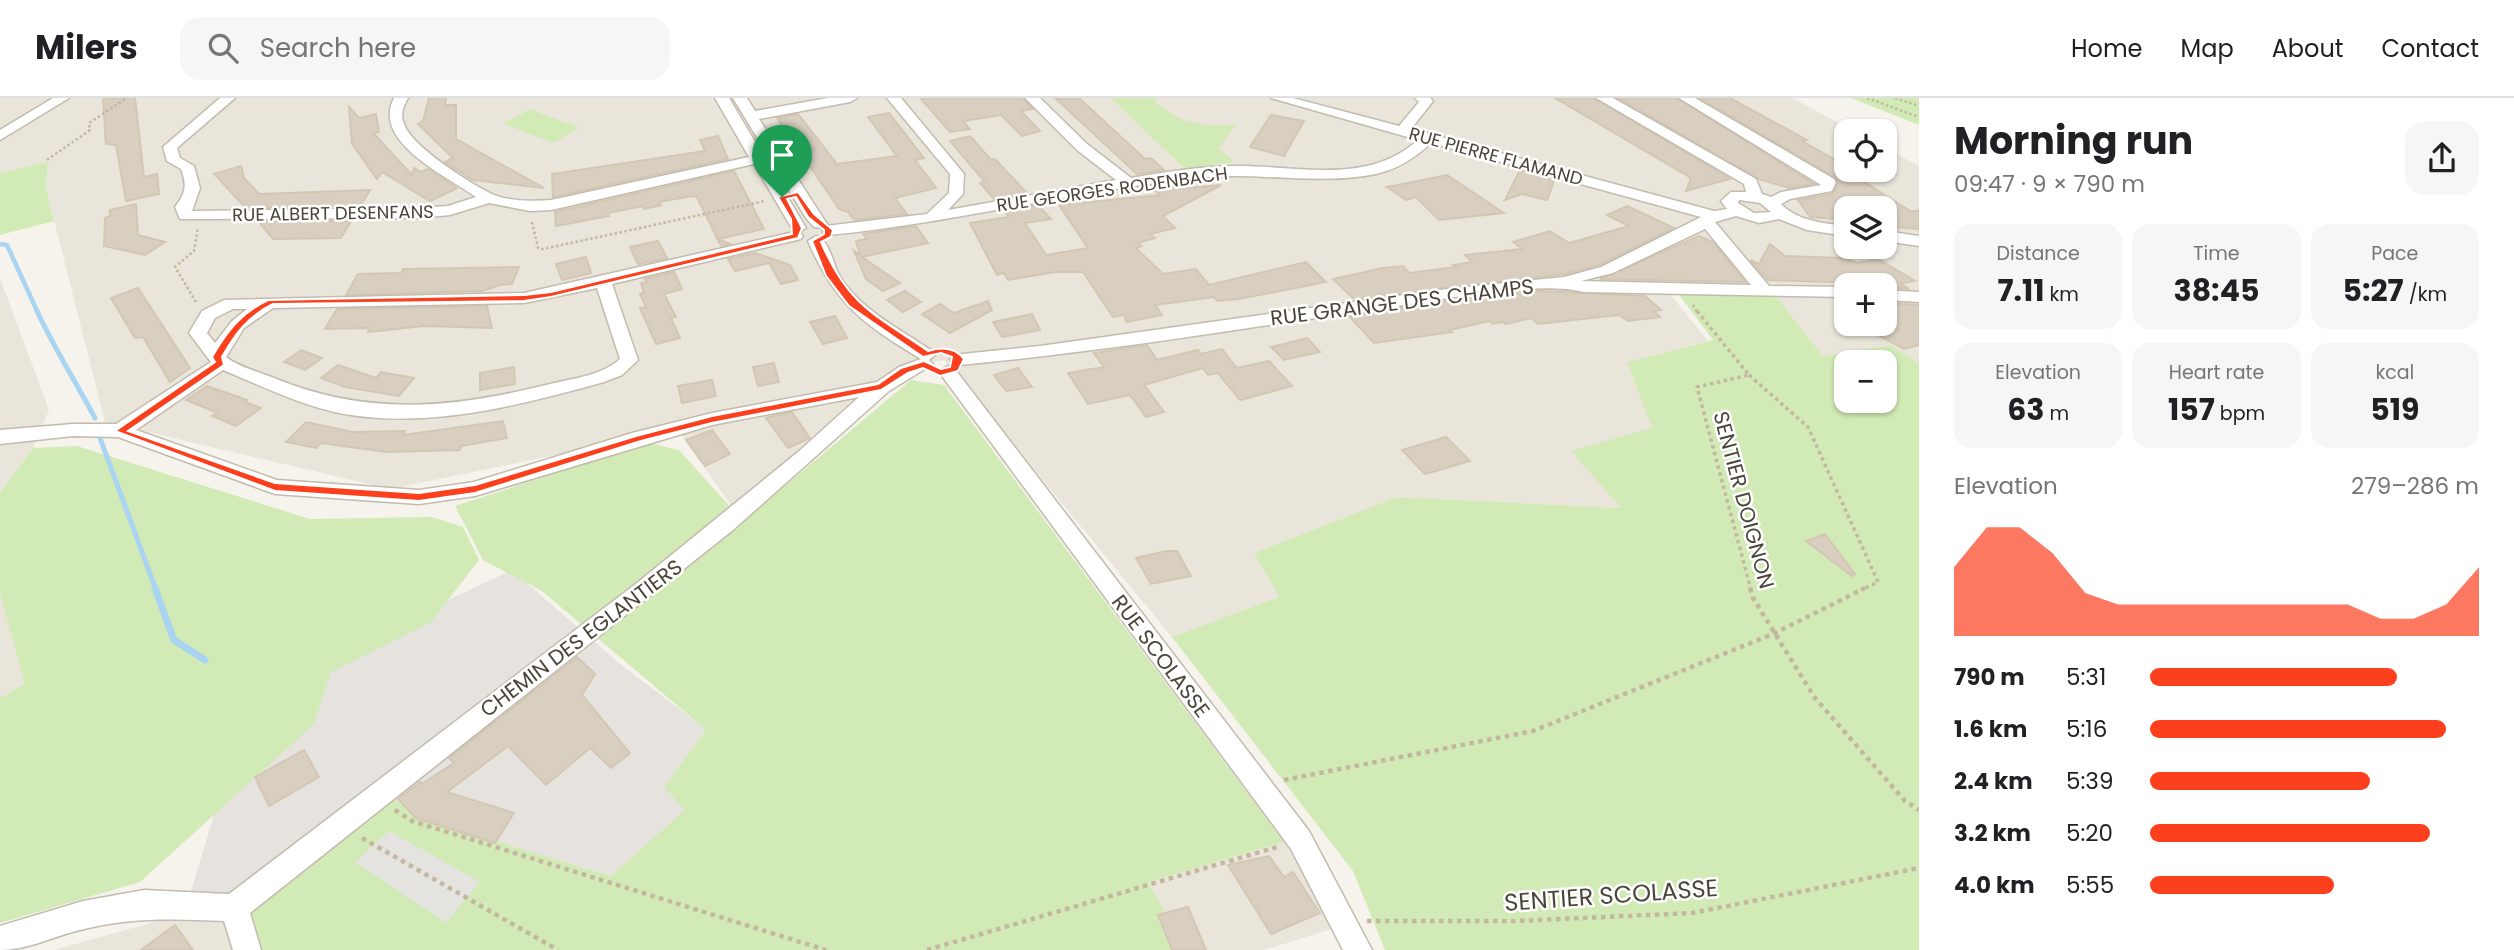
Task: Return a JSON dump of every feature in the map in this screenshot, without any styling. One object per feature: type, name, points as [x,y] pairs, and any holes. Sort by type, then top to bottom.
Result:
[{"type":"street","points":[[0,136],[62,98]]},
{"type":"street","points":[[198,218],[185,216],[183,207],[194,196],[194,187],[187,166],[174,160],[170,147],[228,98]]},
{"type":"street","points":[[401,98],[394,115],[398,128],[420,155],[467,182],[488,198]]},
{"type":"street","points":[[722,98],[782,197],[797,232]]},
{"type":"street","points":[[740,98],[821,232],[831,276],[852,304],[925,360]]},
{"type":"street","points":[[751,116],[850,98]]},
{"type":"street","points":[[894,98],[957,174],[956,194],[934,215]]},
{"type":"street","points":[[1032,98],[1091,156],[1130,184]]},
{"type":"street","name":"RUE PIERRE FLAMAND","points":[[1278,98],[1684,206],[1709,219]]},
{"type":"street","points":[[1402,131],[1426,101],[1422,98]]},
{"type":"street","points":[[1604,98],[1719,161],[1751,182],[1755,196]]},
{"type":"street","points":[[1686,98],[1829,182],[1827,188],[1786,195],[1775,209],[1757,218],[1737,211],[1729,201],[1731,198],[1755,196],[1775,209],[1807,225],[1834,229]]},
{"type":"street","name":"RUE GEORGES RODENBACH","points":[[219,360],[198,333],[208,315],[230,304],[524,298],[603,282],[797,232],[821,232],[1217,171],[1284,170],[1339,174],[1377,170],[1408,159],[1428,138]]},
{"type":"street","name":"RUE ALBERT DESENFANS","points":[[198,218],[450,211],[488,198],[530,206],[567,203],[759,159]]},
{"type":"street","points":[[1562,282],[1607,270],[1709,219],[1737,211]]},
{"type":"street","points":[[1709,219],[1763,289]]},
{"type":"street","points":[[1897,238],[1919,241]]},
{"type":"street","points":[[219,360],[316,401],[353,409],[433,412],[517,400],[603,375],[622,368],[629,360],[603,282]]},
{"type":"street","name":"RUE GRANGE DES CHAMPS","points":[[925,360],[941,350],[955,354],[953,366],[1447,293],[1562,282],[1583,287],[1834,292]]},
{"type":"street","points":[[1897,296],[1919,297]]},
{"type":"street","points":[[120,431],[219,360],[232,331],[254,310],[271,302]]},
{"type":"street","name":"CHEMIN DES EGLANTIERS","points":[[234,908],[336,823],[591,632],[729,523],[881,387],[925,360]]},
{"type":"street","name":"RUE SCOLASSE","points":[[953,366],[1300,840],[1358,950]]},
{"type":"street","points":[[0,437],[74,430],[120,431],[275,487],[419,497],[475,489],[639,438],[712,419],[881,387]]},
{"type":"street","points":[[0,940],[83,915],[144,904],[234,908],[247,950]]},
{"type":"path","points":[[47,160],[90,130],[89,123],[127,98]]},
{"type":"path","points":[[1867,98],[1919,117]]},
{"type":"path","points":[[1895,98],[1919,106]]},
{"type":"path","points":[[530,206],[538,248],[543,248],[782,197]]},
{"type":"path","points":[[193,300],[175,267],[194,251],[198,218]]},
{"type":"path","points":[[1292,778],[1533,730],[1773,634],[1878,582],[1808,427],[1749,375],[1721,344],[1681,289]]},
{"type":"path","name":"SENTIER DOIGNON","points":[[1749,375],[1697,387],[1754,598],[1773,634],[1815,698],[1905,801],[1919,810]]},
{"type":"path","points":[[373,795],[412,821],[826,950]]},
{"type":"path","points":[[336,823],[558,950]]},
{"type":"path","points":[[927,950],[1300,840]]},
{"type":"path","name":"SENTIER SCOLASSE","points":[[1344,921],[1516,920],[1692,913],[1919,868]]},
{"type":"shaded area","points":[[0,98],[1792,98],[1834,120],[1834,182],[1897,182],[1897,154],[1919,166],[1919,364],[1890,345],[1860,350],[1834,350],[1834,354],[1823,356],[1776,296],[1669,293],[1708,341],[1627,362],[1653,428],[1622,508],[1397,497],[1254,553],[1279,597],[1172,637],[944,360],[905,366],[733,508],[678,430],[390,489],[105,422],[46,188],[48,163],[0,173]]},
{"type":"shaded area","points":[[0,278],[49,410],[33,448],[0,493]]},
{"type":"shaded area","points":[[512,570],[620,664],[707,730],[664,787],[686,810],[611,876],[416,817],[233,900],[188,901],[226,775],[295,672]]},
{"type":"shaded area","points":[[0,593],[26,685],[0,698]]},
{"type":"shaded area","points":[[463,704],[474,713],[382,781],[382,763]]},
{"type":"shaded area","points":[[389,831],[480,882],[446,923],[355,862]]},
{"type":"shaded area","points":[[1284,842],[1338,927],[1264,950],[1187,950],[1148,882]]},
{"type":"shaded area","points":[[233,900],[246,950],[54,950]]},
{"type":"green space","points":[[1111,98],[1158,98],[1155,102],[1164,109],[1192,122],[1236,124],[1219,148],[1234,162],[1185,169]]},
{"type":"green space","points":[[1851,98],[1919,98],[1919,125]]},
{"type":"green space","points":[[530,109],[580,128],[554,143],[503,124]]},
{"type":"green space","points":[[48,162],[46,188],[54,221],[0,235],[0,173]]},
{"type":"green space","points":[[1677,292],[1776,296],[1823,356],[1834,354],[1834,413],[1897,413],[1897,350],[1860,350],[1890,345],[1919,364],[1919,950],[1385,950],[1353,871],[1172,637],[1279,597],[1254,553],[1397,497],[1621,508],[1571,451],[1652,428],[1627,362],[1713,340]]},
{"type":"green space","points":[[911,380],[944,385],[1284,842],[1148,882],[1187,950],[246,950],[233,900],[393,798],[417,817],[611,876],[685,810],[664,787],[706,730],[542,591],[483,560],[455,506],[649,443],[679,450],[743,521]]},
{"type":"green space","points":[[77,446],[310,519],[432,517],[463,527],[479,560],[431,622],[331,672],[314,724],[140,882],[0,923],[0,698],[25,684],[0,593],[0,493],[33,448]]},
{"type":"building","points":[[103,98],[135,98],[144,177],[157,174],[159,194],[126,201],[116,145],[106,144]]},
{"type":"building","points":[[429,98],[446,98],[445,105],[456,105],[456,139],[544,188],[473,180],[445,162],[453,158],[418,124],[423,121]]},
{"type":"building","points":[[920,98],[1022,98],[1033,109],[1021,111],[1040,131],[1022,136],[1001,115],[963,121],[970,129],[950,132]]},
{"type":"building","points":[[1079,98],[1145,159],[1151,158],[1164,170],[1137,174],[1056,99]]},
{"type":"building","points":[[1555,98],[1594,98],[1730,179],[1686,191],[1691,178]]},
{"type":"building","points":[[1618,98],[1677,98],[1814,184],[1789,188],[1759,179]]},
{"type":"building","points":[[1700,98],[1730,98],[1807,140],[1802,141],[1834,159],[1834,177]]},
{"type":"building","points":[[349,107],[359,118],[376,114],[379,132],[373,133],[412,175],[414,168],[421,172],[428,169],[457,188],[430,201],[382,172],[377,179],[352,144]]},
{"type":"building","points":[[889,113],[924,158],[915,160],[936,188],[895,198],[907,214],[854,220],[848,212],[839,209],[777,118],[798,114],[837,164],[897,156],[868,117]]},
{"type":"building","points":[[1271,115],[1304,121],[1284,156],[1250,147]]},
{"type":"building","points":[[718,136],[728,159],[553,197],[552,174],[705,151],[700,140]]},
{"type":"building","points":[[970,136],[991,160],[995,159],[1027,193],[994,199],[980,183],[985,182],[950,141]]},
{"type":"building","points":[[241,166],[244,178],[259,194],[370,190],[360,206],[246,208],[214,174]]},
{"type":"building","points":[[1520,170],[1554,181],[1547,200],[1522,194],[1505,200]]},
{"type":"building","points":[[734,171],[764,229],[718,239],[730,244],[721,246],[697,197],[692,196],[659,202],[661,205],[644,209],[643,206],[608,213],[609,216],[556,226],[555,212]]},
{"type":"building","points":[[1447,175],[1504,213],[1439,220],[1416,197],[1406,200],[1387,187]]},
{"type":"building","points":[[1865,182],[1887,196],[1834,196],[1834,219],[1810,217],[1798,200],[1832,194],[1838,183]]},
{"type":"building","points":[[1178,183],[1184,188],[1221,185],[1163,216],[1175,228],[1150,234],[1155,238],[1138,243],[1142,246],[1136,248],[1163,274],[1196,269],[1209,285],[1306,262],[1326,282],[1239,299],[1217,301],[1214,297],[1155,305],[1162,315],[1126,322],[1125,315],[1113,317],[1083,272],[1055,272],[1008,280],[1004,273],[997,275],[970,223],[1009,217],[1004,211],[1038,205],[1051,219],[1025,223],[1046,255],[1088,248],[1059,205],[1160,195],[1150,186]]},
{"type":"building","points":[[1897,203],[1910,211],[1919,211],[1919,229],[1897,227]]},
{"type":"building","points":[[136,204],[138,235],[165,242],[145,255],[104,246],[105,218],[110,216],[110,210]]},
{"type":"building","points":[[1627,206],[1674,228],[1600,265],[1564,274],[1354,299],[1333,279],[1403,266],[1409,273],[1456,267],[1453,265],[1472,262],[1465,255],[1522,249],[1513,242],[1550,231],[1569,243],[1629,226],[1607,215]]},
{"type":"building","points":[[258,221],[351,221],[341,238],[273,239]]},
{"type":"building","points":[[916,226],[928,243],[862,257],[900,283],[883,291],[866,279],[854,251],[860,255],[856,241],[867,239],[863,234]]},
{"type":"building","points":[[1699,236],[1713,242],[1745,282],[1600,279]]},
{"type":"building","points":[[658,241],[667,258],[638,264],[630,247]]},
{"type":"building","points":[[1770,244],[1785,256],[1834,258],[1857,263],[1878,259],[1915,281],[1900,283],[1909,289],[1897,288],[1897,273],[1834,273],[1834,282],[1768,280],[1750,260],[1759,264]]},
{"type":"building","points":[[755,253],[790,265],[798,280],[781,284],[769,263],[735,271],[728,259]]},
{"type":"building","points":[[586,257],[591,273],[562,280],[556,264]]},
{"type":"building","points":[[519,267],[512,284],[483,291],[346,295],[358,274],[401,273],[403,269]]},
{"type":"building","points":[[674,272],[682,289],[664,294],[676,317],[671,318],[680,338],[656,344],[640,308],[646,307],[640,294],[644,293],[641,283],[647,282],[645,279]]},
{"type":"building","points":[[138,288],[190,368],[170,382],[143,337],[135,338],[111,298]]},
{"type":"building","points":[[905,291],[921,302],[903,312],[887,300]]},
{"type":"building","points":[[1538,291],[1645,296],[1661,310],[1654,311],[1660,317],[1628,321],[1619,315],[1538,324],[1531,318],[1506,324],[1493,324],[1489,321],[1450,330],[1452,332],[1374,343],[1349,316],[1484,295]]},
{"type":"building","points":[[988,301],[992,310],[950,333],[922,314],[940,304],[954,313]]},
{"type":"building","points":[[1897,304],[1919,305],[1919,345],[1904,349],[1880,336],[1897,336]]},
{"type":"building","points":[[487,306],[492,328],[424,326],[368,332],[369,328],[325,329],[337,309]]},
{"type":"building","points":[[1032,314],[1040,330],[1002,337],[993,322]]},
{"type":"building","points":[[835,316],[847,338],[823,344],[810,322]]},
{"type":"building","points":[[1307,338],[1320,352],[1284,360],[1271,347]]},
{"type":"building","points":[[1147,345],[1157,360],[1198,350],[1201,354],[1222,349],[1237,368],[1269,361],[1292,386],[1240,400],[1218,373],[1208,375],[1203,368],[1144,385],[1164,412],[1146,417],[1130,395],[1088,404],[1068,373],[1104,367],[1094,353]]},
{"type":"building","points":[[301,350],[322,358],[305,370],[284,362]]},
{"type":"building","points":[[774,363],[779,382],[758,386],[753,367]]},
{"type":"building","points":[[338,365],[376,378],[381,372],[414,378],[399,396],[345,387],[321,378]]},
{"type":"building","points":[[514,367],[515,384],[480,390],[480,373]]},
{"type":"building","points":[[1018,368],[1032,387],[1006,391],[994,375]]},
{"type":"building","points":[[712,380],[716,396],[682,403],[678,386]]},
{"type":"building","points":[[207,386],[247,400],[245,402],[261,408],[236,426],[212,416],[218,413],[186,400]]},
{"type":"building","points":[[792,412],[810,438],[788,448],[766,418]]},
{"type":"building","points":[[503,421],[507,438],[461,446],[460,450],[386,452],[321,443],[316,448],[286,442],[306,422],[353,432],[405,431],[403,435]]},
{"type":"building","points":[[712,430],[730,454],[705,466],[686,440]]},
{"type":"building","points":[[1446,437],[1470,461],[1425,474],[1402,450]]},
{"type":"building","points":[[1825,534],[1855,574],[1852,576],[1806,541]]},
{"type":"building","points":[[1177,551],[1191,576],[1151,584],[1136,558]]},
{"type":"building","points":[[577,657],[595,674],[582,695],[630,753],[611,768],[590,748],[546,785],[508,746],[447,792],[514,813],[495,843],[416,818],[398,799],[420,782],[423,783],[454,763],[449,758]]},
{"type":"building","points":[[304,750],[319,777],[269,806],[255,777]]},
{"type":"building","points":[[1269,856],[1284,877],[1293,872],[1320,913],[1271,934],[1228,865]]},
{"type":"building","points":[[1188,907],[1206,950],[1172,950],[1158,915]]},
{"type":"building","points":[[175,925],[193,950],[141,950]]},
{"type":"waterway","points":[[0,244],[7,245],[38,312]]},
{"type":"waterway","points":[[38,312],[95,418]]},
{"type":"waterway","points":[[100,438],[156,590]]},
{"type":"waterway","points":[[155,588],[174,640],[205,660]]},
{"type":"route","points":[[798,194],[811,215],[829,230],[828,235],[816,241],[831,276],[852,304],[912,348],[926,355],[941,350],[955,354],[959,359],[954,369],[940,373],[924,364],[905,371],[881,387],[712,419],[639,438],[475,489],[419,497],[275,487],[120,431],[220,363],[217,357],[232,331],[254,310],[271,302],[524,298],[551,294],[795,236],[798,228],[795,219],[782,197],[798,194]]}]
